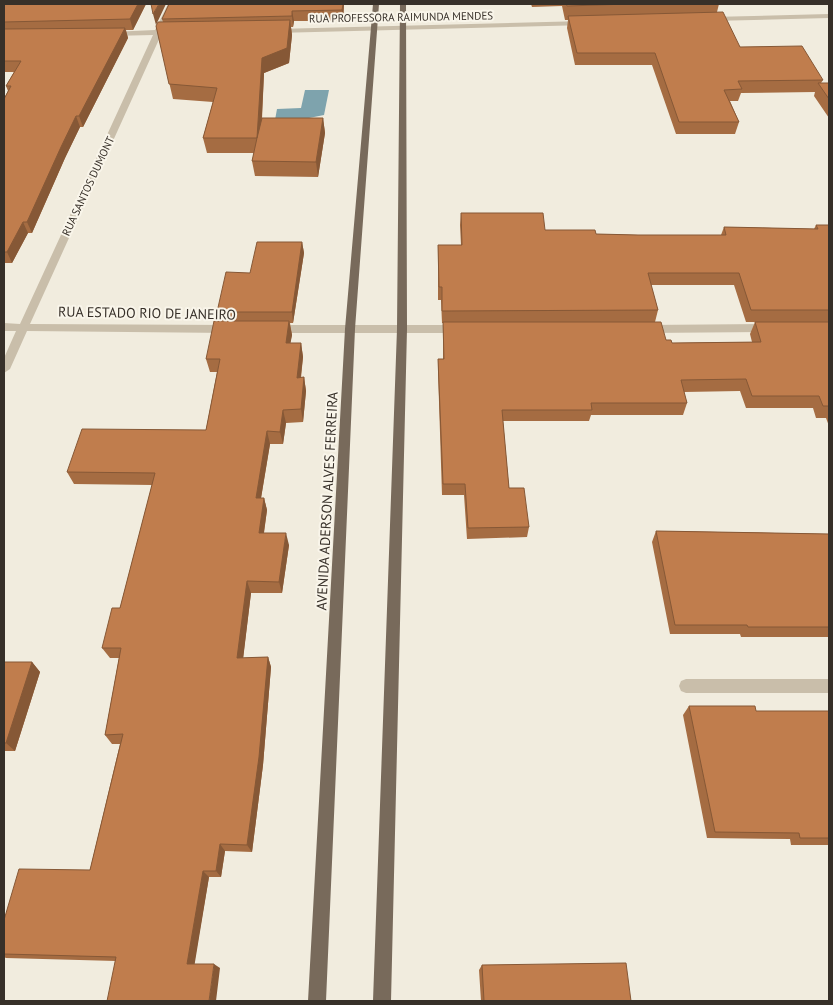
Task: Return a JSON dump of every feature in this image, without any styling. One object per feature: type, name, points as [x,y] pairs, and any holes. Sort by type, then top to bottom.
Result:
[{"type":"main road","name":"AVENIDA ADERSON ALVES FERREIRA","points":[[316,1001],[350,330],[376,4]]},
{"type":"main road","points":[[382,1001],[402,329],[403,4]]},
{"type":"street","name":"RUA SANTOS DUMONT","points":[[4,369],[172,4]]},
{"type":"street","points":[[700,20],[829,16]]},
{"type":"street","name":"RUA PROFESSORA RAIMUNDA MENDES","points":[[267,31],[591,23]]},
{"type":"street","points":[[100,34],[178,32]]},
{"type":"street","name":"RUA ESTADO RIO DE JANEIRO","points":[[4,327],[244,330]]},
{"type":"street","points":[[631,328],[780,328]]},
{"type":"street","points":[[263,330],[472,329]]},
{"type":"street","points":[[686,686],[829,686]]},
{"type":"water","points":[[305,90],[329,90],[324,115],[299,120],[275,120],[277,109],[301,108]]},
{"type":"building","points":[[4,4],[138,4],[130,19],[4,22]]},
{"type":"building","points":[[151,4],[159,4],[153,14]]},
{"type":"building","points":[[169,4],[343,4],[342,10],[292,11],[292,16],[162,19]]},
{"type":"building","points":[[566,4],[629,4],[567,6]]},
{"type":"building","points":[[723,12],[740,47],[802,46],[823,80],[738,81],[742,89],[724,90],[739,122],[679,122],[655,53],[577,53],[568,16]]},
{"type":"building","points":[[290,20],[287,48],[262,58],[257,138],[203,138],[217,88],[169,84],[156,26],[158,22]]},
{"type":"building","points":[[125,28],[79,116],[76,116],[27,222],[23,222],[7,252],[4,252],[4,99],[11,86],[6,86],[21,61],[4,61],[4,29]]},
{"type":"building","points":[[818,83],[829,83],[829,99]]},
{"type":"building","points":[[262,118],[323,118],[316,162],[252,161]]},
{"type":"building","points":[[461,213],[543,213],[545,230],[595,230],[596,234],[726,235],[724,227],[818,229],[816,225],[829,225],[829,310],[751,310],[739,273],[648,273],[658,310],[442,311],[442,287],[439,287],[438,245],[462,245]]},
{"type":"building","points":[[257,242],[302,242],[292,312],[217,312],[226,272],[250,273]]},
{"type":"building","points":[[214,321],[289,321],[286,343],[301,343],[297,378],[304,377],[301,409],[283,410],[280,432],[267,431],[256,498],[264,498],[259,533],[286,533],[279,582],[247,581],[237,658],[268,657],[259,757],[247,845],[220,844],[216,871],[203,871],[187,964],[214,964],[209,1001],[107,1001],[116,957],[4,954],[4,920],[19,869],[90,870],[123,734],[105,735],[121,648],[102,648],[112,608],[120,608],[155,473],[67,472],[82,429],[206,430],[220,359],[206,359]]},
{"type":"building","points":[[443,322],[661,322],[666,340],[671,340],[672,343],[761,342],[755,322],[829,322],[829,406],[823,406],[819,396],[752,396],[746,379],[681,380],[687,403],[591,403],[592,410],[502,410],[509,488],[524,488],[529,527],[468,528],[465,484],[443,484],[438,359],[444,359]]},
{"type":"building","points":[[656,531],[829,534],[829,627],[675,625]]},
{"type":"building","points":[[4,662],[32,662],[6,743],[4,743]]},
{"type":"building","points":[[689,706],[755,706],[756,711],[829,711],[829,838],[800,838],[799,833],[715,832]]},
{"type":"building","points":[[626,963],[631,1001],[484,1001],[482,965]]}]
